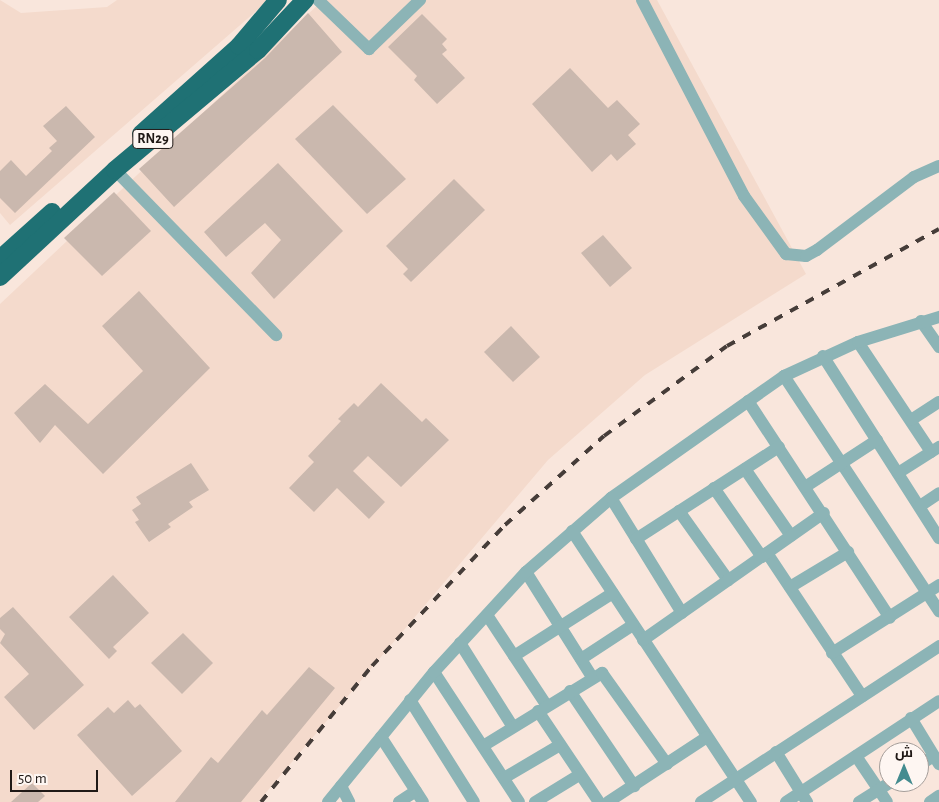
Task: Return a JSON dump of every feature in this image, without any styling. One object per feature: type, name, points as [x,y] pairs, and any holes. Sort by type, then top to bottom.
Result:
[{"type":"highway","name":"RN29","points":[[0,277],[33,238],[240,46],[278,0]]},
{"type":"highway","name":"RN29","points":[[0,259],[33,238],[258,50],[305,0],[317,0]]},
{"type":"street","points":[[317,0],[337,17],[368,49],[420,0]]},
{"type":"street","points":[[329,0],[337,17]]},
{"type":"street","points":[[642,0],[744,196],[786,254],[806,256],[818,250],[914,176],[939,166]]},
{"type":"street","points":[[115,170],[276,335]]},
{"type":"street","points":[[328,802],[434,672],[526,572],[611,498],[784,376],[823,356],[858,342],[920,321],[939,317]]},
{"type":"street","points":[[920,321],[939,347]]},
{"type":"street","points":[[858,342],[911,420],[935,449],[898,473]]},
{"type":"street","points":[[823,356],[939,538]]},
{"type":"street","points":[[784,376],[840,465],[939,611]]},
{"type":"street","points":[[748,401],[824,513],[890,618]]},
{"type":"street","points":[[911,420],[939,402]]},
{"type":"street","points":[[805,487],[877,440]]},
{"type":"street","points":[[636,539],[779,446]]},
{"type":"street","points":[[745,468],[791,536]]},
{"type":"street","points":[[714,488],[790,587],[862,696]]},
{"type":"street","points":[[920,506],[939,493]]},
{"type":"street","points":[[611,498],[682,613]]},
{"type":"street","points":[[679,511],[728,580]]},
{"type":"street","points":[[643,640],[824,513]]},
{"type":"street","points":[[572,531],[751,802]]},
{"type":"street","points":[[790,587],[848,552]]},
{"type":"street","points":[[526,572],[592,677]]},
{"type":"street","points":[[832,653],[890,618],[939,585]]},
{"type":"street","points":[[514,656],[613,593]]},
{"type":"street","points":[[487,615],[514,656],[560,745],[599,802]]},
{"type":"street","points":[[581,659],[633,625]]},
{"type":"street","points":[[460,643],[513,727]]},
{"type":"street","points":[[701,802],[939,646]]},
{"type":"street","points":[[434,672],[519,802]]},
{"type":"street","points":[[483,746],[592,677],[602,673],[668,764]]},
{"type":"street","points":[[570,691],[634,786]]},
{"type":"street","points":[[410,700],[474,802]]},
{"type":"street","points":[[786,802],[804,797],[856,756],[939,701]]},
{"type":"street","points":[[911,718],[936,760]]},
{"type":"street","points":[[381,737],[420,797],[399,802]]},
{"type":"street","points":[[608,802],[707,737]]},
{"type":"street","points":[[504,778],[560,745]]},
{"type":"street","points":[[776,752],[804,797]]},
{"type":"street","points":[[856,756],[879,790],[858,802]]},
{"type":"street","points":[[535,802],[579,775]]},
{"type":"street","points":[[341,786],[349,802]]},
{"type":"street","points":[[930,802],[939,796]]},
{"type":"shaded area","points":[[0,0],[21,13],[107,7],[117,0],[269,0],[10,225],[0,213]]},
{"type":"shaded area","points":[[323,0],[657,0],[806,274],[645,375],[548,460],[258,802],[0,802],[0,304]]},
{"type":"building","points":[[308,13],[342,52],[174,207],[139,169],[265,58]]},
{"type":"building","points":[[422,14],[447,39],[442,44],[447,50],[442,54],[465,78],[437,104],[414,80],[417,76],[388,47]]},
{"type":"building","points":[[570,68],[608,108],[617,100],[640,124],[628,135],[636,144],[617,161],[611,154],[592,172],[532,104]]},
{"type":"building","points":[[333,105],[406,179],[367,214],[295,139]]},
{"type":"building","points":[[66,106],[95,137],[15,213],[0,198],[0,171],[11,160],[26,176],[52,151],[49,148],[57,141],[43,126]]},
{"type":"building","points":[[278,163],[343,231],[274,299],[251,273],[281,240],[265,223],[226,257],[204,232]]},
{"type":"building","points":[[454,179],[485,210],[411,282],[403,274],[408,269],[386,246]]},
{"type":"building","points":[[114,192],[151,231],[102,276],[64,238]]},
{"type":"building","points":[[603,235],[632,268],[610,287],[581,253]]},
{"type":"building","points":[[139,291],[210,368],[103,474],[55,425],[40,443],[14,413],[45,384],[88,424],[143,371],[102,326]]},
{"type":"building","points":[[511,326],[540,357],[513,382],[484,352]]},
{"type":"building","points":[[381,383],[422,422],[426,418],[449,440],[401,487],[368,456],[353,471],[385,502],[369,519],[337,488],[314,512],[289,488],[314,462],[308,456],[341,421],[338,419],[354,403],[358,407]]},
{"type":"building","points":[[191,463],[209,490],[189,502],[193,507],[168,524],[171,527],[149,542],[135,522],[139,520],[132,510],[141,504],[136,497]]},
{"type":"building","points":[[113,575],[149,613],[113,647],[117,651],[109,659],[69,617]]},
{"type":"building","points":[[13,607],[84,685],[34,730],[4,697],[29,674],[0,643],[5,634],[0,629],[0,618]]},
{"type":"building","points":[[183,633],[213,663],[182,694],[151,663]]},
{"type":"building","points":[[309,667],[335,688],[241,802],[175,802],[211,757],[218,763],[262,710],[267,715]]},
{"type":"building","points":[[128,700],[135,708],[140,704],[182,751],[132,796],[77,735],[108,707],[114,713]]},
{"type":"building","points":[[32,783],[45,796],[38,802],[11,802]]},
{"type":"railway","points":[[261,802],[372,666],[505,525],[604,436],[727,346],[939,229]]}]
